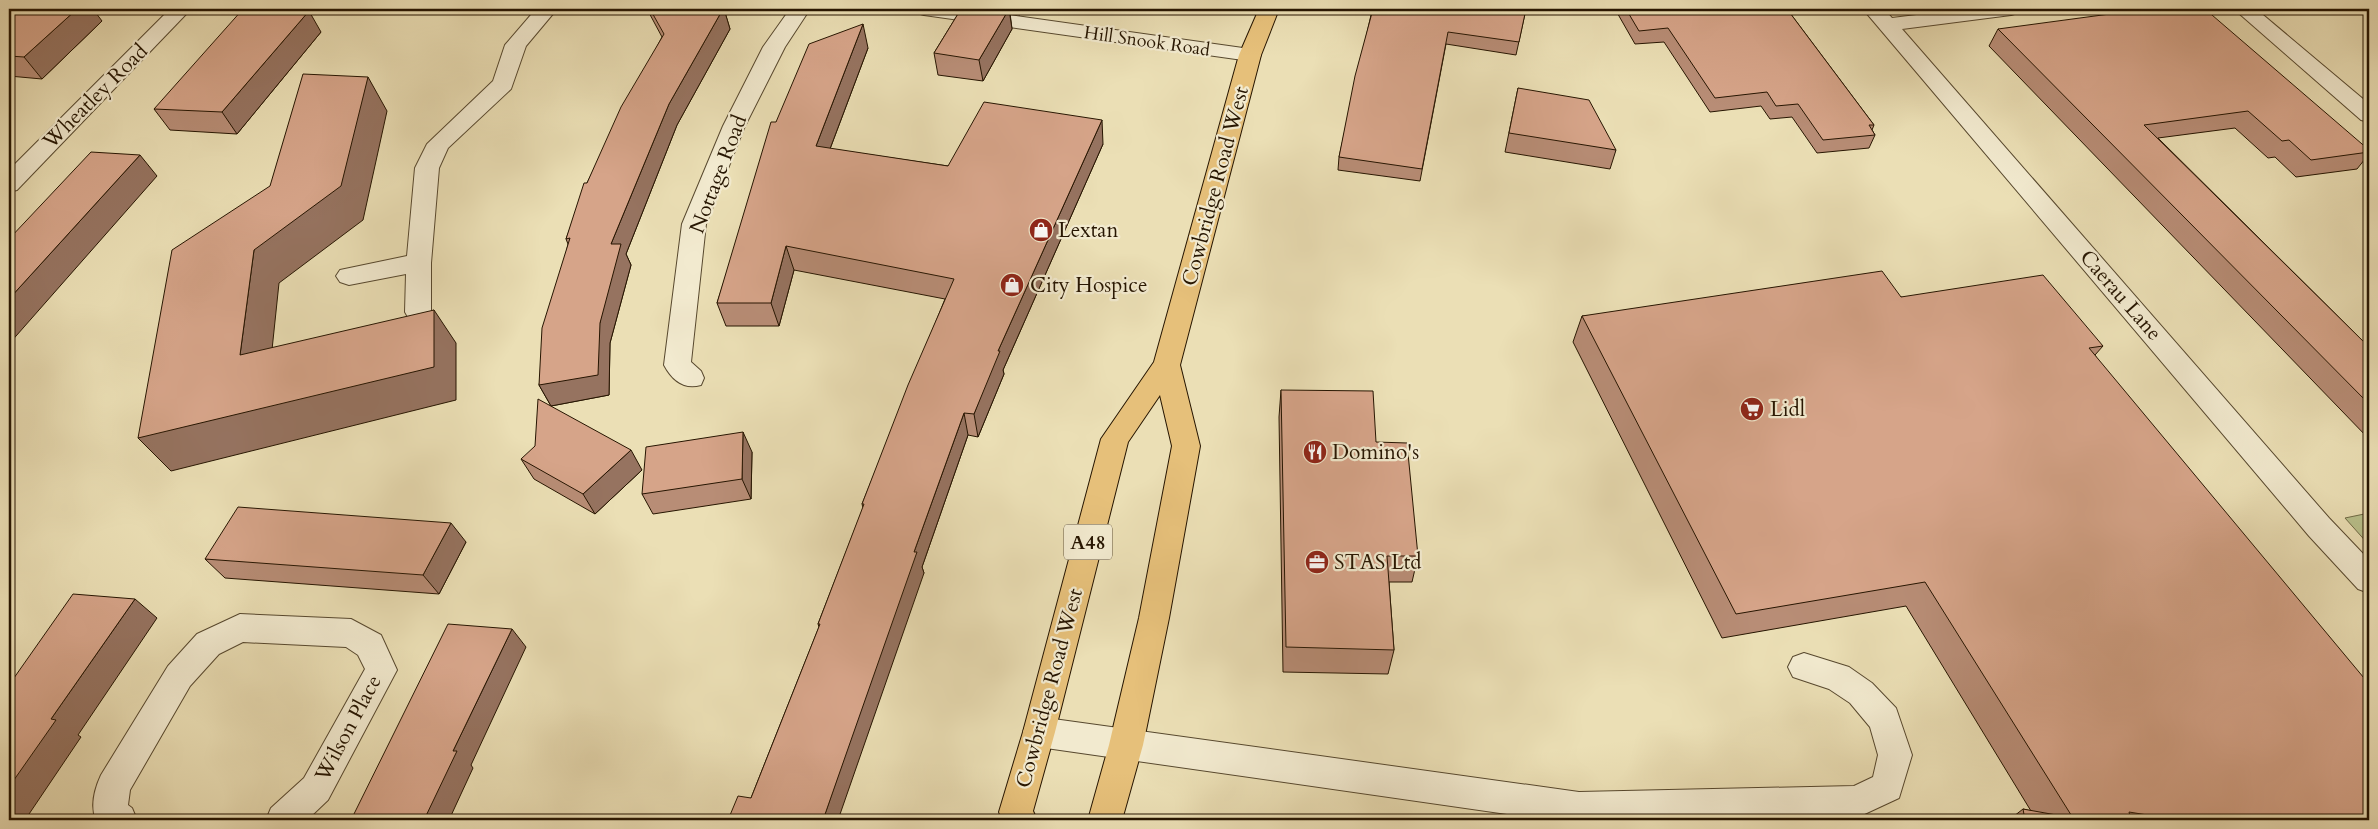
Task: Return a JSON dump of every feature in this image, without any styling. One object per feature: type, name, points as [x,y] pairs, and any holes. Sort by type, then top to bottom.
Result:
[{"type":"highway","name":"Cowbridge Road West","points":[[1020,820],[1016,812],[1039,732],[1115,439],[1167,365],[1250,56],[1269,9]]},
{"type":"highway","name":"Cowbridge Road West","points":[[1105,820],[1126,745],[1154,618],[1186,446],[1167,365]]},
{"type":"street","name":"Wheatley Road","points":[[9,184],[182,9]]},
{"type":"street","points":[[418,312],[419,263],[426,168],[438,144],[503,84],[516,45],[547,9]]},
{"type":"street","name":"Nottage Road","points":[[690,378],[677,365],[682,310],[694,224],[734,126],[774,47],[800,9]]},
{"type":"street","name":"Hill Snook Road","points":[[924,9],[1250,56]]},
{"type":"street","points":[[1881,17],[2011,9]]},
{"type":"street","points":[[2244,9],[2369,115]]},
{"type":"street","name":"Caerau Lane","points":[[1881,17],[2313,519],[2369,580]]},
{"type":"street","points":[[349,276],[419,263]]},
{"type":"street","name":"Wilson Place","points":[[120,820],[110,813],[113,786],[179,676],[208,644],[240,628],[351,633],[370,645],[381,670],[316,789],[283,820]]},
{"type":"street","points":[[1039,732],[1579,808],[1856,802],[1887,787],[1896,755],[1884,719],[1861,693],[1838,677],[1804,667]]},
{"type":"green space","points":[[2369,513],[2369,545],[2345,518]]},
{"type":"building","points":[[13,9],[77,9],[24,57],[9,56],[9,12]]},
{"type":"building","points":[[243,9],[309,11],[222,112],[154,109]]},
{"type":"building","points":[[650,9],[723,9],[669,104],[611,244],[621,244],[600,323],[598,375],[539,385],[542,328],[570,238],[566,239],[584,183],[587,183],[621,107],[664,34]]},
{"type":"building","points":[[961,9],[1009,9],[979,60],[934,53]]},
{"type":"building","points":[[1373,9],[1526,9],[1519,42],[1448,32],[1422,169],[1339,157],[1355,76]]},
{"type":"building","points":[[1626,9],[1787,9],[1874,125],[1869,125],[1875,135],[1823,140],[1798,104],[1776,106],[1767,92],[1715,98],[1668,28],[1639,31]]},
{"type":"building","points":[[2147,9],[2205,9],[2369,150],[2369,152],[2311,160],[2289,140],[2282,141],[2248,111],[2144,125],[2369,347],[2369,404],[1998,29]]},
{"type":"building","points":[[863,24],[816,146],[948,166],[984,102],[1102,120],[998,351],[1000,351],[974,414],[964,413],[914,552],[917,552],[823,820],[728,820],[738,796],[751,798],[820,624],[818,624],[864,504],[862,504],[908,385],[954,279],[786,246],[771,303],[717,303],[771,122],[776,122],[809,44]]},
{"type":"building","points":[[303,74],[368,77],[341,186],[254,250],[240,355],[434,310],[434,367],[138,438],[172,250],[270,186]]},
{"type":"building","points":[[1518,88],[1589,100],[1616,150],[1509,133]]},
{"type":"building","points":[[91,152],[140,155],[9,299],[9,239]]},
{"type":"building","points":[[1882,271],[1901,297],[2043,275],[2103,346],[2089,348],[2369,684],[2369,820],[2178,820],[2129,812],[2131,820],[2025,820],[2023,809],[2073,818],[1925,582],[1736,614],[1582,316]]},
{"type":"building","points":[[1281,390],[1373,391],[1376,442],[1407,443],[1418,556],[1387,556],[1394,650],[1286,647]]},
{"type":"building","points":[[538,399],[631,450],[583,494],[521,459],[535,446]]},
{"type":"building","points":[[743,432],[742,479],[642,494],[646,447]]},
{"type":"building","points":[[238,507],[451,523],[423,575],[205,559]]},
{"type":"building","points":[[73,594],[135,599],[51,719],[56,720],[9,787],[9,685]]},
{"type":"building","points":[[448,624],[512,629],[453,751],[457,751],[424,820],[351,820]]},
{"type":"place","name":"Lextan","points":[[1041,230]]},
{"type":"place","name":"City Hospice","points":[[1012,285]]},
{"type":"place","name":"Lidl","points":[[1752,409]]},
{"type":"place","name":"Domino's","points":[[1315,452]]},
{"type":"place","name":"STAS Ltd","points":[[1317,562]]}]
